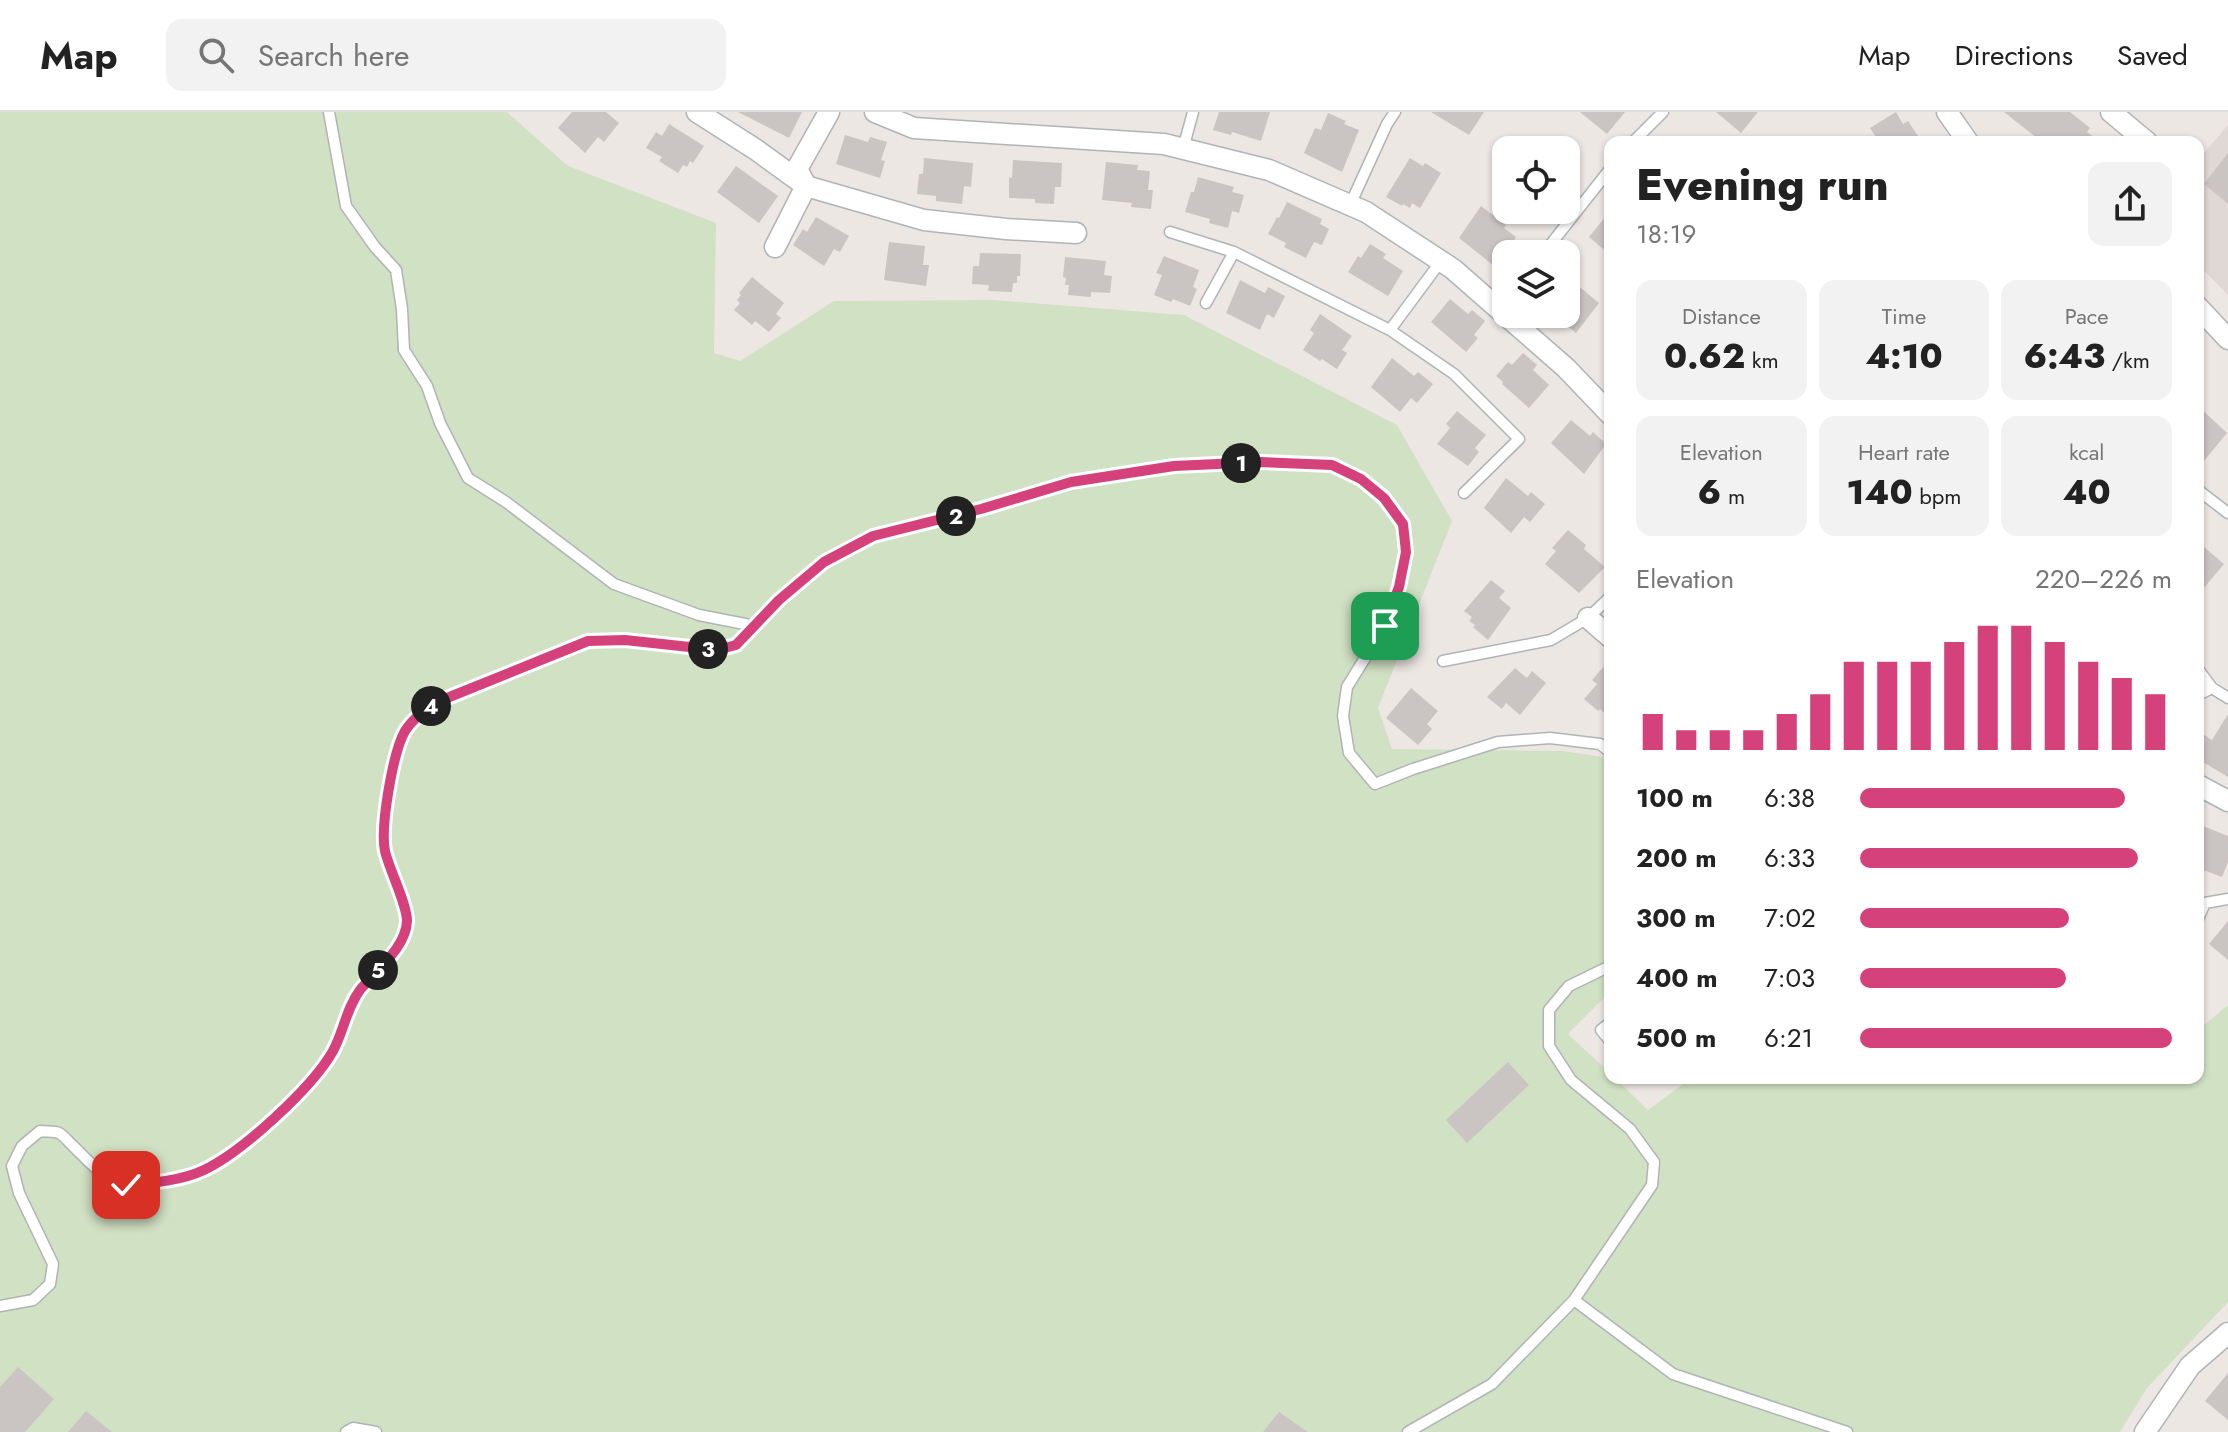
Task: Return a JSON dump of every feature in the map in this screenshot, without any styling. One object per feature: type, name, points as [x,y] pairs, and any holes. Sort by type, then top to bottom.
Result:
[{"type":"street","points":[[697,112],[806,186],[924,220],[1076,233]]},
{"type":"street","points":[[806,186],[797,169],[829,112]]},
{"type":"street","points":[[875,112],[914,128],[1164,144],[1269,170],[1366,212],[1453,269],[1492,300]]},
{"type":"street","points":[[1947,112],[1964,136]]},
{"type":"street","points":[[2111,112],[2140,136]]},
{"type":"street","points":[[775,247],[806,186]]},
{"type":"street","points":[[2204,313],[2228,339]]},
{"type":"street","points":[[1524,328],[1604,408]]},
{"type":"street","points":[[1588,618],[1604,632]]},
{"type":"street","points":[[2204,788],[2228,801]]},
{"type":"street","points":[[2145,1432],[2190,1366],[2228,1333]]},
{"type":"lane","points":[[329,112],[346,206],[396,270],[404,350],[427,386],[440,423],[468,478],[506,502],[614,584],[699,615],[755,626]]},
{"type":"lane","points":[[1183,149],[1193,112]]},
{"type":"lane","points":[[1350,205],[1395,112]]},
{"type":"lane","points":[[1639,136],[1663,112]]},
{"type":"lane","points":[[1554,240],[1604,177]]},
{"type":"lane","points":[[1170,232],[1234,252],[1390,330],[1454,374],[1519,439],[1464,493]]},
{"type":"lane","points":[[1206,303],[1234,252]]},
{"type":"lane","points":[[1390,330],[1441,261]]},
{"type":"lane","points":[[0,1306],[33,1300],[50,1284],[53,1264],[19,1193],[12,1166],[22,1146],[40,1131],[60,1133],[102,1175],[126,1185],[156,1183],[202,1171],[235,1152],[279,1113],[311,1080],[333,1050],[346,1015],[359,992],[404,937],[407,919],[385,848],[385,824],[397,751],[406,730],[422,711],[588,641],[625,640],[717,650],[736,645],[779,600],[824,562],[873,536],[1071,482],[1174,466],[1261,462],[1332,465],[1361,479],[1384,498],[1403,524],[1406,552],[1399,587],[1385,626],[1347,687],[1343,716],[1349,753],[1375,784],[1498,742],[1550,738],[1600,744],[1604,747]]},
{"type":"lane","points":[[2204,495],[2228,513]]},
{"type":"lane","points":[[1443,661],[1551,640],[1588,618],[1604,603]]},
{"type":"lane","points":[[2204,677],[2212,688],[2228,698]]},
{"type":"lane","points":[[2204,692],[2212,688]]},
{"type":"lane","points":[[2204,905],[2228,899]]},
{"type":"lane","points":[[1408,1432],[1492,1384],[1574,1300],[1652,1185],[1654,1162],[1630,1129],[1571,1080],[1549,1046],[1549,1010],[1569,986],[1604,969]]},
{"type":"lane","points":[[1574,1300],[1673,1374],[1847,1432]]},
{"type":"lane","points":[[346,1432],[353,1428],[376,1432]]},
{"type":"shaded area","points":[[2228,125],[2228,295],[2204,270],[2204,153]]},
{"type":"green space","points":[[0,112],[507,112],[568,166],[716,223],[714,353],[740,361],[834,301],[993,300],[1184,315],[1397,425],[1452,521],[1378,708],[1392,749],[1562,751],[1604,757],[1604,998],[1568,1034],[1604,1067],[1604,1084],[1621,1084],[1648,1110],[1683,1084],[2204,1084],[2204,1025],[2228,1005],[2228,1302],[2147,1388],[2120,1432],[0,1432]]},
{"type":"building","points":[[572,112],[606,112],[619,123],[604,142],[598,137],[585,153],[558,128]]},
{"type":"building","points":[[738,112],[802,112],[789,138]]},
{"type":"building","points":[[1219,112],[1270,112],[1261,141],[1213,130]]},
{"type":"building","points":[[1431,112],[1484,112],[1469,135]]},
{"type":"building","points":[[1580,112],[1625,112],[1607,134]]},
{"type":"building","points":[[1716,112],[1758,112],[1741,133]]},
{"type":"building","points":[[1896,112],[1903,124],[1908,121],[1918,136],[1875,136],[1870,128]]},
{"type":"building","points":[[2004,112],[2070,112],[2090,128],[2087,132],[2092,136],[2034,136]]},
{"type":"building","points":[[1328,113],[1359,130],[1342,172],[1304,153],[1315,128],[1321,130]]},
{"type":"building","points":[[669,124],[704,146],[693,163],[690,161],[687,167],[683,165],[678,173],[659,161],[662,157],[646,148],[656,132],[662,136]]},
{"type":"building","points":[[845,135],[868,142],[870,137],[887,142],[881,160],[885,161],[880,178],[836,164]]},
{"type":"building","points":[[2228,153],[2228,204],[2204,184]]},
{"type":"building","points":[[924,158],[973,163],[971,187],[964,186],[962,204],[936,201],[936,196],[917,194]]},
{"type":"building","points":[[1410,158],[1441,173],[1420,208],[1412,203],[1410,208],[1402,206],[1386,197]]},
{"type":"building","points":[[1013,160],[1062,163],[1061,187],[1055,187],[1054,204],[1035,203],[1035,199],[1009,198]]},
{"type":"building","points":[[1106,162],[1138,165],[1137,170],[1150,171],[1148,190],[1153,190],[1151,209],[1131,207],[1132,203],[1102,200]]},
{"type":"building","points":[[736,166],[778,196],[759,223],[717,192]]},
{"type":"building","points":[[1198,177],[1234,187],[1232,192],[1244,195],[1239,213],[1232,211],[1228,228],[1185,212]]},
{"type":"building","points":[[1287,202],[1322,219],[1320,224],[1329,229],[1322,245],[1314,242],[1306,258],[1284,247],[1286,243],[1268,234]]},
{"type":"building","points":[[1481,206],[1492,214],[1492,224],[1505,224],[1504,228],[1516,237],[1514,240],[1492,240],[1492,264],[1459,238]]},
{"type":"building","points":[[816,217],[849,236],[840,252],[834,249],[824,266],[793,245],[803,229],[807,232]]},
{"type":"building","points":[[1604,218],[1604,248],[1589,237]]},
{"type":"building","points":[[889,242],[925,246],[923,265],[929,265],[926,286],[884,280]]},
{"type":"building","points":[[1370,244],[1386,254],[1383,258],[1403,271],[1388,296],[1348,272]]},
{"type":"building","points":[[980,253],[1021,254],[1020,276],[1017,276],[1017,283],[1013,283],[1012,292],[988,291],[989,285],[972,284],[973,266],[979,266]]},
{"type":"building","points":[[1164,256],[1199,270],[1193,287],[1197,289],[1190,306],[1154,295],[1162,275],[1156,273]]},
{"type":"building","points":[[1065,257],[1106,261],[1104,275],[1112,276],[1110,293],[1091,292],[1091,297],[1068,295],[1069,285],[1065,285],[1066,278],[1063,277]]},
{"type":"building","points":[[752,277],[784,303],[776,314],[781,318],[769,332],[755,321],[752,325],[734,310],[740,303],[737,300],[741,295],[739,293]]},
{"type":"building","points":[[1240,280],[1265,293],[1268,287],[1285,296],[1274,318],[1267,314],[1260,330],[1226,313]]},
{"type":"building","points":[[1580,287],[1599,303],[1580,328]]},
{"type":"building","points":[[1450,299],[1468,314],[1472,310],[1485,321],[1474,335],[1478,338],[1466,352],[1431,322]]},
{"type":"building","points":[[1320,314],[1352,336],[1342,350],[1347,353],[1337,369],[1303,350],[1314,333],[1310,330]]},
{"type":"building","points":[[1523,353],[1537,365],[1533,370],[1549,385],[1529,408],[1496,376],[1508,362],[1512,365]]},
{"type":"building","points":[[1392,358],[1414,376],[1418,372],[1433,384],[1417,403],[1411,398],[1400,412],[1371,387]]},
{"type":"building","points":[[1457,411],[1486,435],[1475,448],[1479,452],[1468,466],[1437,444],[1450,428],[1446,424]]},
{"type":"building","points":[[2204,412],[2227,433],[2204,461]]},
{"type":"building","points":[[1571,420],[1590,436],[1593,432],[1604,442],[1604,447],[1584,474],[1551,443]]},
{"type":"building","points":[[1506,478],[1528,496],[1531,492],[1545,504],[1530,522],[1524,517],[1511,533],[1484,508]]},
{"type":"building","points":[[1568,530],[1586,545],[1584,549],[1604,568],[1579,593],[1545,564],[1556,551],[1552,548]]},
{"type":"building","points":[[2204,547],[2224,564],[2204,588]]},
{"type":"building","points":[[1491,580],[1505,591],[1499,598],[1511,608],[1488,640],[1473,627],[1475,625],[1469,621],[1472,617],[1464,611]]},
{"type":"building","points":[[1604,666],[1604,713],[1584,699],[1597,684],[1592,680]]},
{"type":"building","points":[[1515,668],[1527,678],[1532,671],[1546,683],[1520,715],[1506,703],[1502,709],[1487,697]]},
{"type":"building","points":[[1411,688],[1438,711],[1427,724],[1432,729],[1418,745],[1386,718]]},
{"type":"building","points":[[2228,714],[2228,777],[2204,763],[2204,735],[2212,740]]},
{"type":"building","points":[[2204,826],[2228,836],[2228,862],[2222,877],[2204,870]]},
{"type":"building","points":[[2228,921],[2228,960],[2209,944]]},
{"type":"building","points":[[1508,1062],[1529,1085],[1467,1143],[1446,1120]]},
{"type":"building","points":[[18,1367],[54,1399],[25,1432],[0,1432],[0,1387]]},
{"type":"building","points":[[2228,1373],[2228,1420],[2205,1401]]},
{"type":"building","points":[[86,1411],[112,1432],[68,1432]]},
{"type":"building","points":[[1279,1412],[1308,1432],[1263,1432]]},
{"type":"route","points":[[126,1185],[156,1183],[202,1171],[235,1152],[311,1080],[333,1050],[346,1015],[359,992],[404,937],[407,919],[385,848],[391,779],[397,751],[406,730],[422,711],[442,700],[588,641],[625,640],[717,650],[736,645],[779,600],[824,562],[873,536],[1071,482],[1174,466],[1261,462],[1332,465],[1361,479],[1384,498],[1403,524],[1406,552],[1399,587],[1385,626]]}]
